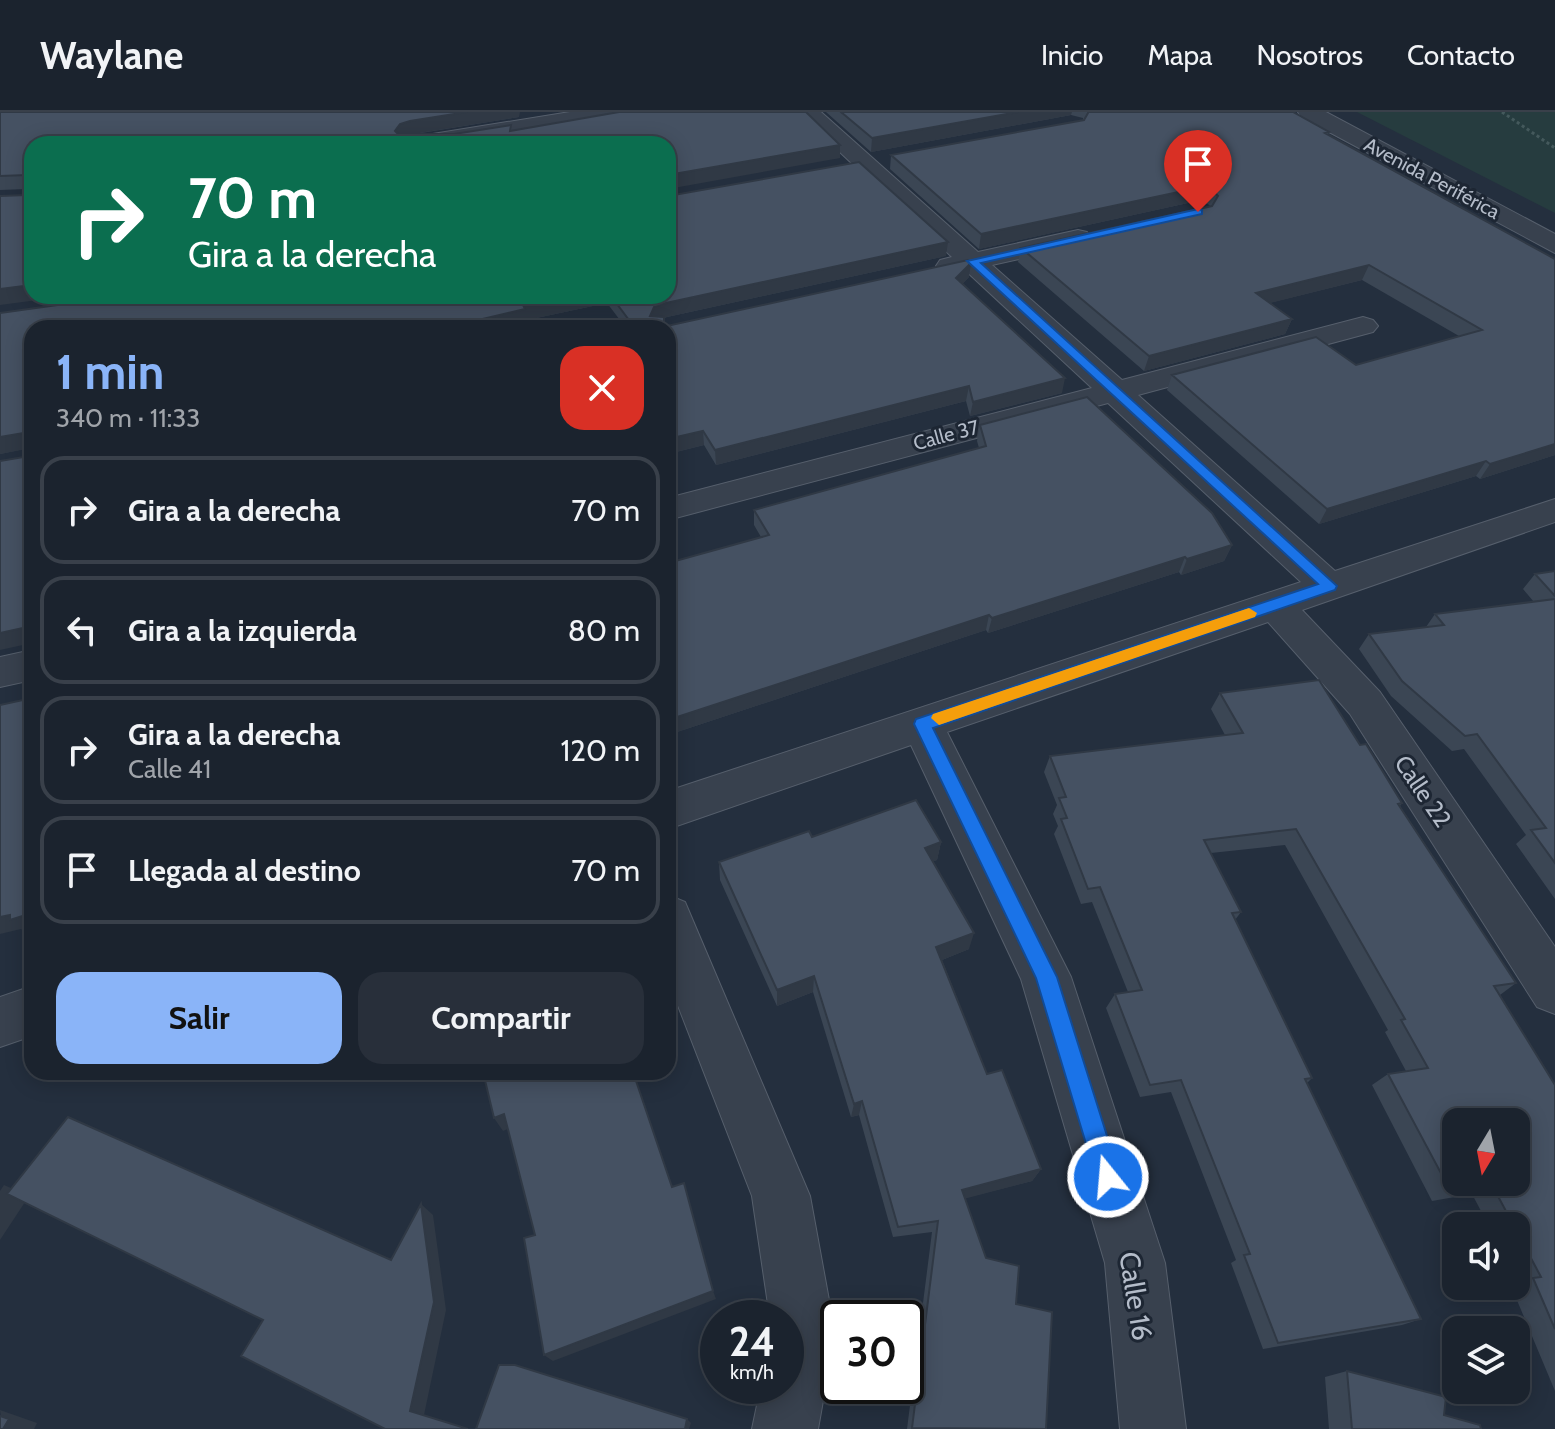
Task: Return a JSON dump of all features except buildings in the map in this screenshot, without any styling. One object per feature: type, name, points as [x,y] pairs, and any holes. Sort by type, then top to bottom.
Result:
[{"type":"street","points":[[464,136],[612,112]]},
{"type":"street","points":[[808,112],[1329,586]]},
{"type":"street","name":"Avenida Periférica","points":[[1309,112],[1555,245]]},
{"type":"street","points":[[835,169],[895,158]]},
{"type":"street","points":[[927,271],[1108,232]]},
{"type":"street","name":"Calle 37","points":[[676,507],[1363,326]]},
{"type":"street","points":[[676,807],[1555,510]]},
{"type":"street","name":"Calle 22","points":[[1275,605],[1365,703],[1555,990]]},
{"type":"street","points":[[0,672],[24,667]]},
{"type":"street","name":"Calle 16","points":[[922,724],[1046,977],[1135,1263],[1153,1429]]},
{"type":"street","points":[[676,937],[781,1196],[804,1333],[785,1429]]},
{"type":"street","points":[[0,1022],[24,1014]]},
{"type":"path","points":[[1502,112],[1555,148]]},
{"type":"green space","points":[[1357,112],[1555,112],[1555,213]]},
{"type":"slow traffic","points":[[939,718],[1249,613]]},
{"type":"route","points":[[1108,1177],[1046,977],[922,724],[1329,586],[973,261],[1198,212]]}]
